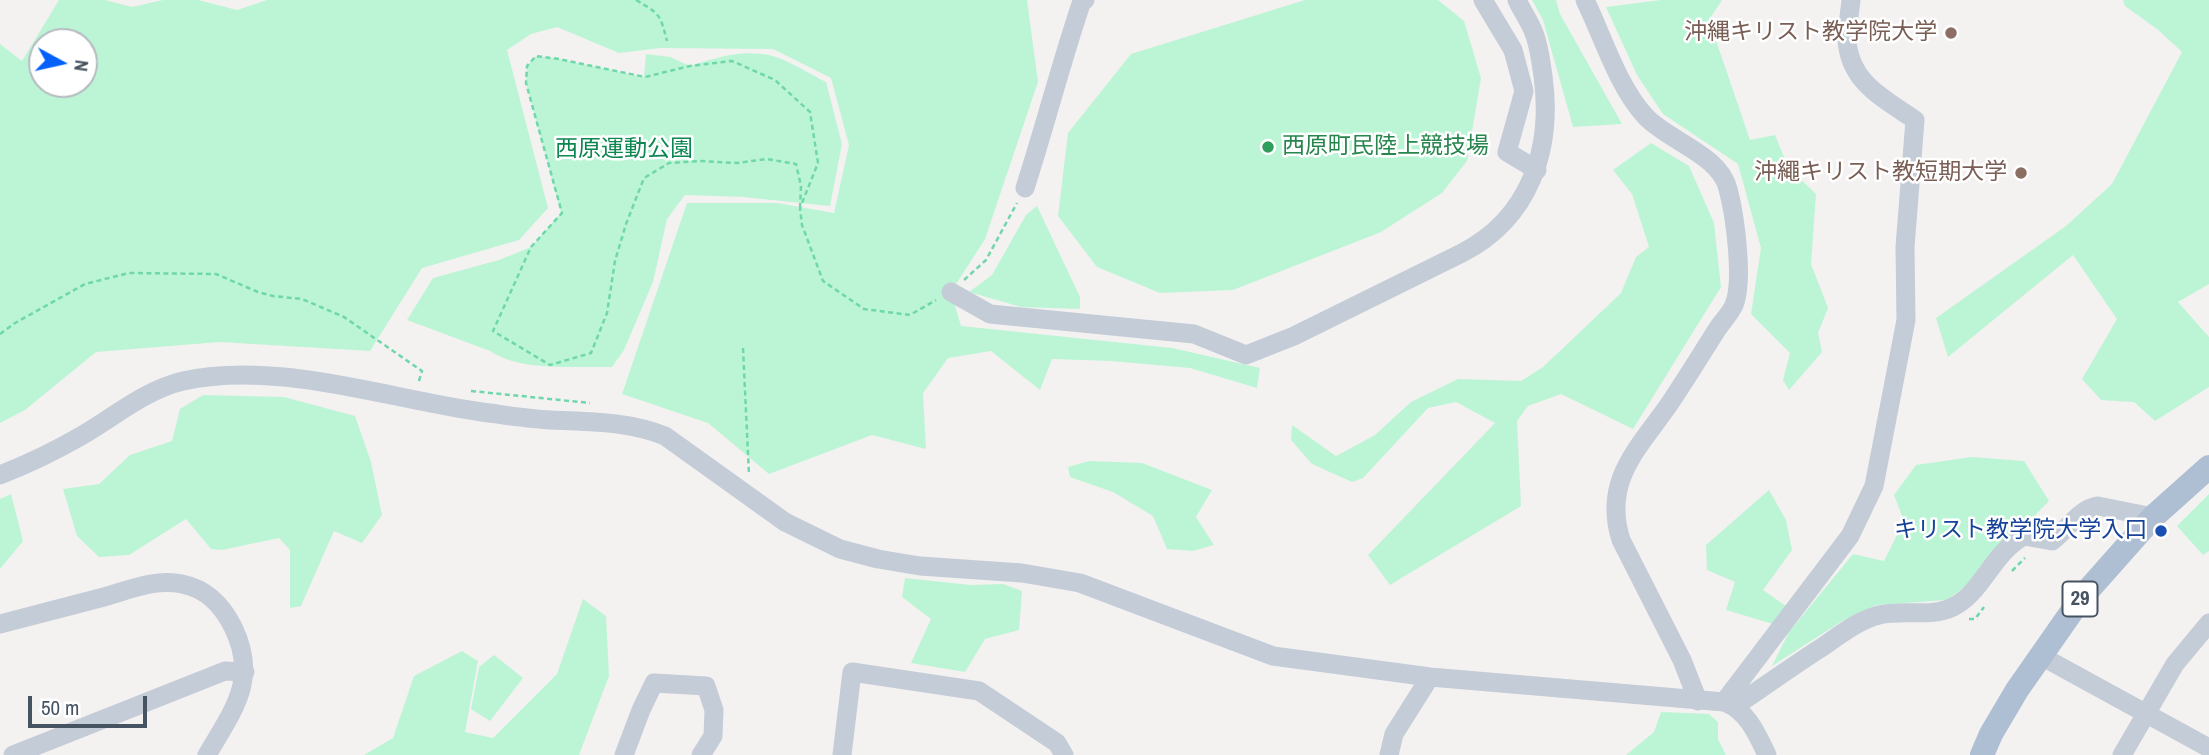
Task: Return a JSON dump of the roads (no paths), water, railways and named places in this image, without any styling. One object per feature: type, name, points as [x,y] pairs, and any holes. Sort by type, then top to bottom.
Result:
[{"type":"main road","name":"29","points":[[1982,755],[2003,713],[2082,597],[2153,517],[2209,467]]},
{"type":"street","points":[[1025,188],[1068,42],[1082,1],[1085,0]]},
{"type":"street","points":[[1483,0],[1513,50],[1524,91],[1507,152],[1537,170]]},
{"type":"street","points":[[951,292],[990,313],[1194,334],[1246,355],[1294,336],[1478,244],[1497,230],[1510,215],[1537,170],[1544,142],[1546,100],[1535,35],[1517,0]]},
{"type":"street","points":[[1585,0],[1627,92],[1647,118],[1716,167],[1728,187],[1740,268],[1734,304],[1630,459],[1618,484],[1615,503],[1615,521],[1621,540],[1682,660],[1698,701]]},
{"type":"street","points":[[1730,704],[1850,536],[1874,486],[1906,320],[1905,247],[1915,120],[1869,88],[1854,70],[1847,39],[1851,0]]},
{"type":"street","points":[[0,475],[29,464],[81,436],[128,406],[181,382],[211,377],[261,377],[328,383],[481,412],[546,420],[614,422],[644,427],[665,436],[785,522],[840,549],[919,566],[1022,573],[1080,583],[1273,656],[1430,677],[1730,704],[1746,717],[1767,755]]},
{"type":"street","points":[[1730,704],[1855,625],[1878,615],[1895,612],[1938,612],[1953,607],[1966,598],[2003,551],[2024,536],[2052,541],[2083,512],[2098,506],[2153,517]]},
{"type":"street","points":[[0,624],[152,583],[180,583],[212,597],[226,614],[240,646],[245,672],[239,701],[207,755]]},
{"type":"street","points":[[2122,755],[2175,664],[2209,623]]},
{"type":"street","points":[[2041,656],[2209,748]]},
{"type":"street","points":[[13,755],[225,671],[245,672]]},
{"type":"street","points":[[842,755],[852,672],[979,691],[1057,743],[1064,755]]},
{"type":"street","points":[[1390,755],[1394,734],[1430,677]]},
{"type":"street","points":[[624,755],[654,683],[706,686],[714,710],[713,736],[701,755]]},
{"type":"place","name":"沖縄キリスト教学院大学","points":[[1951,33]]},
{"type":"place","name":"西原町民陸上競技場","points":[[1268,147]]},
{"type":"place","name":"沖繩キリスト教短期大学","points":[[2021,173]]},
{"type":"place","name":"キリスト教学院大学入口","points":[[2161,531]]},
{"type":"park label","name":"西原運動公園","points":[[624,150]]}]
